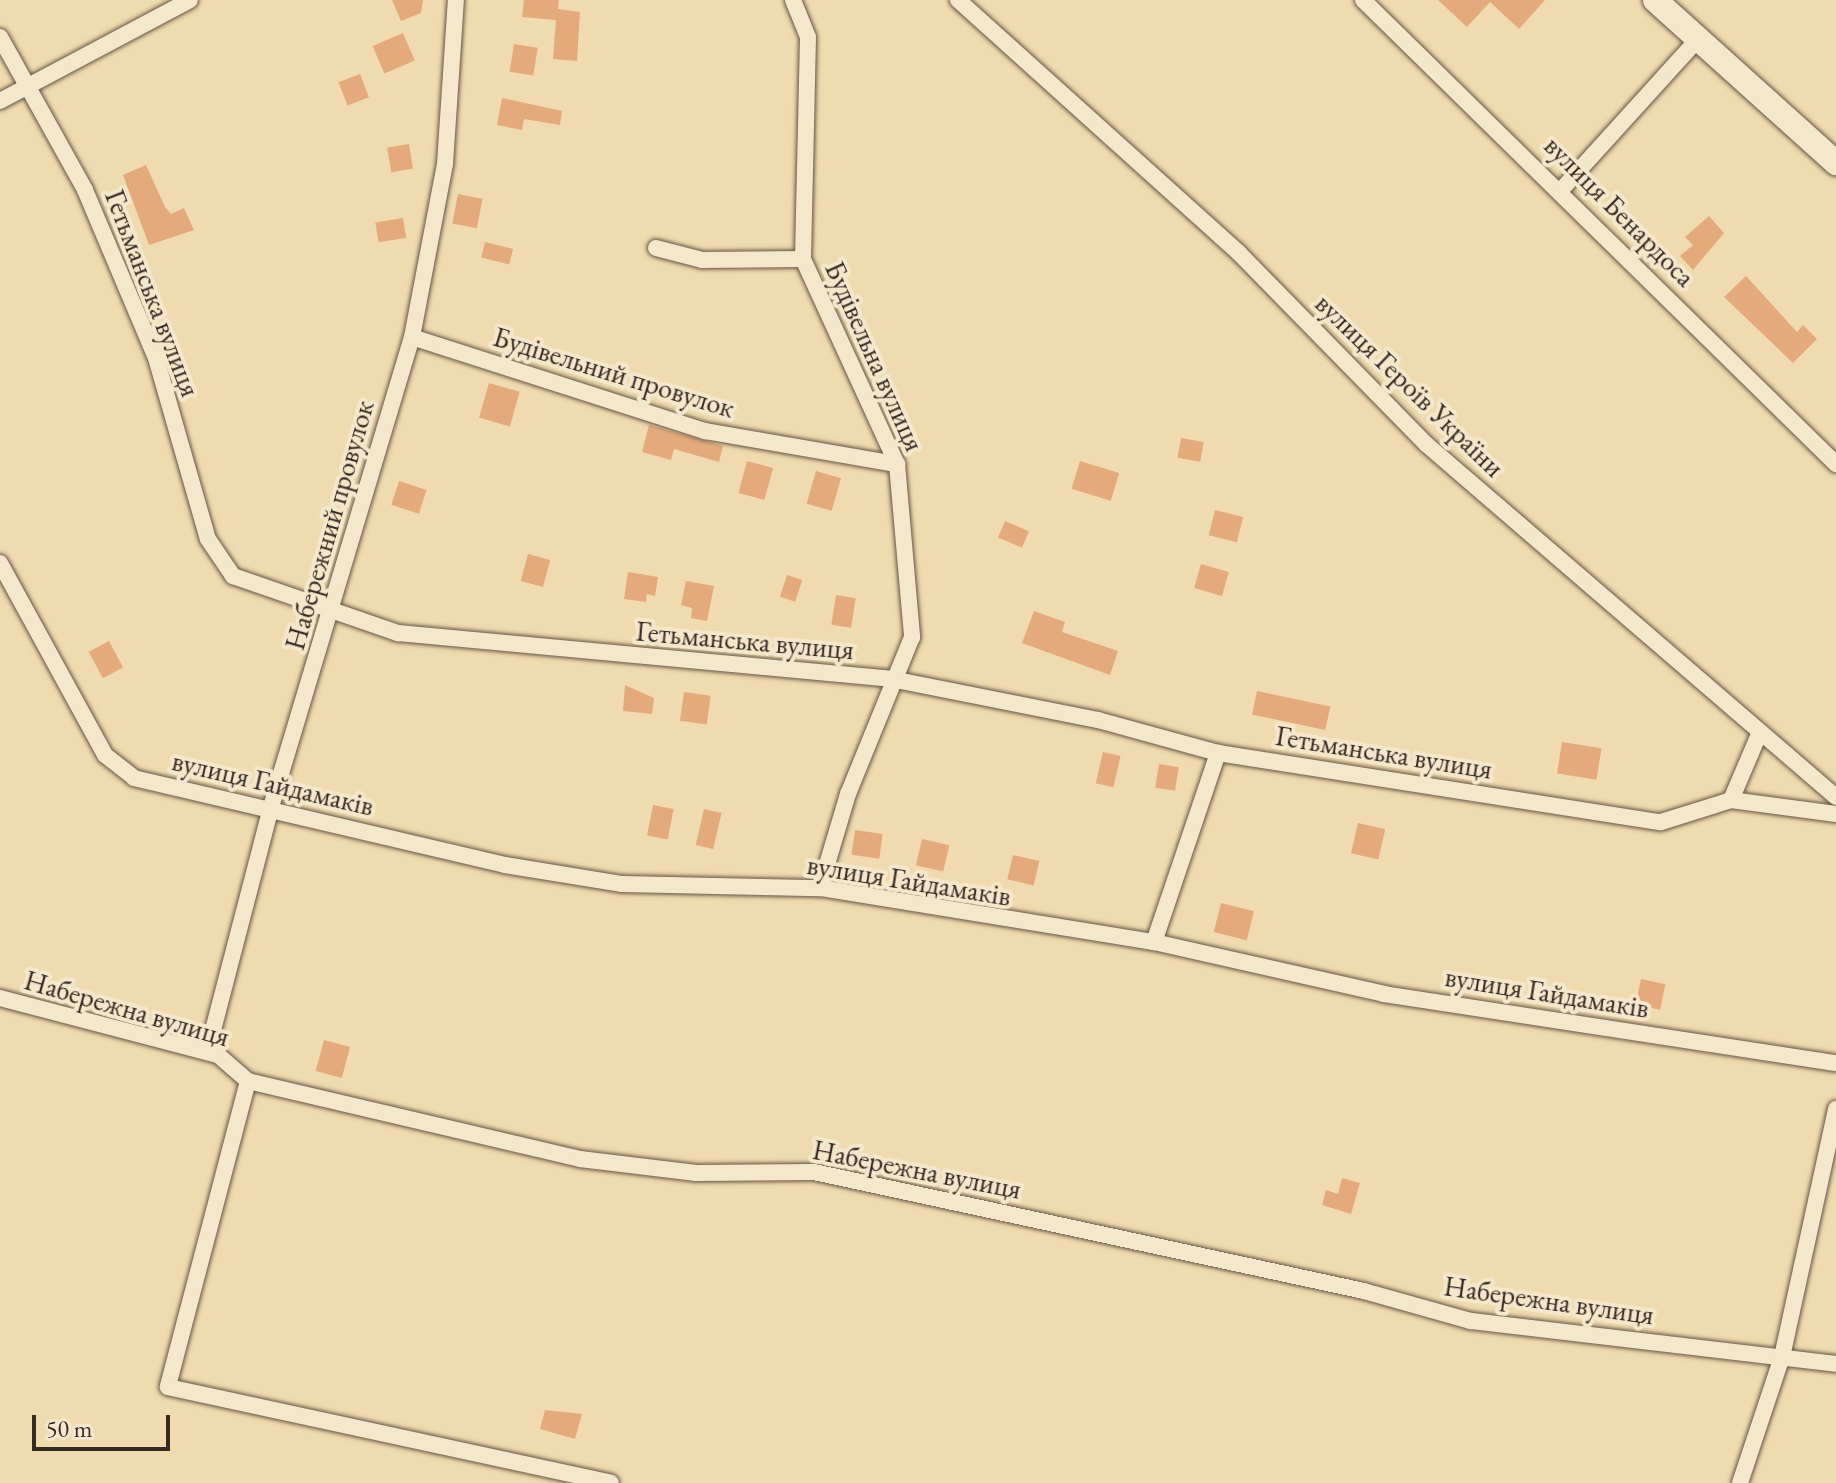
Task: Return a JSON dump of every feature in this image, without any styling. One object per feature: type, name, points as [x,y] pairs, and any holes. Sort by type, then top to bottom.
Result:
[{"type":"street","points":[[0,101],[190,0]]},
{"type":"street","name":"Набережний провулок","points":[[218,1055],[212,1034],[271,807],[328,608],[412,337],[445,164],[456,0]]},
{"type":"street","name":"Будівельна вулиця","points":[[793,0],[808,37],[803,259],[897,464],[912,637],[891,679],[820,888]]},
{"type":"street","name":"вулиця Героїв України","points":[[958,0],[1239,253],[1426,444],[1836,797]]},
{"type":"street","name":"вулиця Бенардоса","points":[[1363,0],[1562,189],[1836,464]]},
{"type":"street","points":[[1655,0],[1836,163]]},
{"type":"street","name":"Гетьманська вулиця","points":[[0,37],[25,87],[85,190],[156,358],[208,539],[233,576],[398,633],[891,679],[1114,723],[1218,753],[1661,822],[1731,800],[1836,814]]},
{"type":"street","points":[[1562,189],[1698,39]]},
{"type":"street","name":"Будівельна вулиця","points":[[656,248],[702,260],[803,259]]},
{"type":"street","name":"Будівельний провулок","points":[[412,337],[705,431],[897,464]]},
{"type":"street","name":"вулиця Гайдамаків","points":[[0,563],[105,755],[134,778],[271,807],[505,865],[622,884],[820,888],[1154,942],[1384,994],[1836,1063]]},
{"type":"street","points":[[1731,800],[1760,732]]},
{"type":"street","points":[[1154,942],[1218,753]]},
{"type":"street","name":"Набережна вулиця","points":[[0,998],[218,1055],[248,1081],[580,1159],[696,1173],[814,1172],[1364,1291],[1471,1321],[1836,1364]]},
{"type":"street","points":[[248,1081],[168,1387],[611,1483]]},
{"type":"street","points":[[1740,1483],[1782,1357],[1836,1109]]},
{"type":"building","points":[[392,0],[423,0],[421,13],[401,21]]},
{"type":"building","points":[[524,0],[559,0],[558,9],[580,12],[577,61],[553,59],[556,20],[522,17]]},
{"type":"building","points":[[1438,0],[1545,0],[1519,29],[1490,2],[1467,27]]},
{"type":"building","points":[[403,33],[415,61],[384,74],[373,46]]},
{"type":"building","points":[[514,44],[538,48],[533,75],[510,72]]},
{"type":"building","points":[[360,74],[369,97],[347,106],[339,82]]},
{"type":"building","points":[[502,98],[562,111],[560,125],[524,119],[522,130],[497,125]]},
{"type":"building","points":[[409,144],[413,169],[391,172],[387,147]]},
{"type":"building","points":[[146,165],[165,207],[171,214],[184,208],[194,230],[149,245],[123,175]]},
{"type":"building","points":[[458,194],[483,199],[477,228],[452,223]]},
{"type":"building","points":[[1709,216],[1724,233],[1693,270],[1680,256],[1693,245],[1685,237]]},
{"type":"building","points":[[403,218],[406,238],[378,242],[375,222]]},
{"type":"building","points":[[485,242],[513,249],[509,265],[481,258]]},
{"type":"building","points":[[1746,276],[1797,332],[1803,325],[1817,339],[1793,363],[1724,297]]},
{"type":"building","points":[[489,383],[520,392],[510,426],[479,418]]},
{"type":"building","points":[[649,425],[723,446],[719,462],[674,449],[671,460],[642,452]]},
{"type":"building","points":[[1181,438],[1204,442],[1200,462],[1178,458]]},
{"type":"building","points":[[747,461],[773,468],[765,500],[738,493]]},
{"type":"building","points":[[1080,461],[1119,473],[1111,501],[1072,489]]},
{"type":"building","points":[[816,471],[841,478],[832,511],[807,504]]},
{"type":"building","points":[[399,481],[427,490],[419,514],[391,505]]},
{"type":"building","points":[[1215,510],[1243,517],[1237,542],[1209,535]]},
{"type":"building","points":[[1005,521],[1029,531],[1022,548],[998,538]]},
{"type":"building","points":[[528,554],[550,560],[543,587],[521,581]]},
{"type":"building","points":[[1201,564],[1229,572],[1222,596],[1194,588]]},
{"type":"building","points":[[628,572],[658,577],[655,596],[647,594],[646,602],[624,599]]},
{"type":"building","points":[[787,575],[802,580],[795,602],[780,597]]},
{"type":"building","points":[[686,581],[714,586],[707,621],[691,618],[692,608],[681,605]]},
{"type":"building","points":[[836,595],[856,598],[851,628],[831,625]]},
{"type":"building","points":[[1034,611],[1065,622],[1062,632],[1118,651],[1110,675],[1022,643]]},
{"type":"building","points":[[109,641],[123,667],[103,678],[89,652]]},
{"type":"building","points":[[625,685],[654,698],[652,714],[623,711]]},
{"type":"building","points":[[1257,691],[1330,707],[1325,730],[1252,714]]},
{"type":"building","points":[[684,692],[711,696],[707,724],[680,721]]},
{"type":"building","points":[[1562,742],[1602,748],[1597,780],[1557,774]]},
{"type":"building","points":[[1103,752],[1121,756],[1113,787],[1096,783]]},
{"type":"building","points":[[1159,764],[1179,767],[1175,791],[1155,788]]},
{"type":"building","points":[[653,805],[674,809],[668,839],[647,835]]},
{"type":"building","points":[[704,809],[722,813],[713,849],[696,845]]},
{"type":"building","points":[[1358,823],[1385,829],[1378,860],[1351,853]]},
{"type":"building","points":[[855,830],[883,834],[879,859],[852,855]]},
{"type":"building","points":[[922,839],[949,845],[943,872],[916,865]]},
{"type":"building","points":[[1013,855],[1039,861],[1034,885],[1007,879]]},
{"type":"building","points":[[1221,903],[1254,911],[1247,940],[1214,932]]},
{"type":"building","points":[[1641,979],[1665,984],[1660,1010],[1636,1004]]},
{"type":"building","points":[[324,1040],[350,1047],[342,1078],[316,1071]]},
{"type":"building","points":[[1342,1178],[1360,1183],[1351,1214],[1322,1205],[1326,1190],[1338,1194]]},
{"type":"building","points":[[545,1410],[582,1414],[575,1439],[540,1429]]}]
